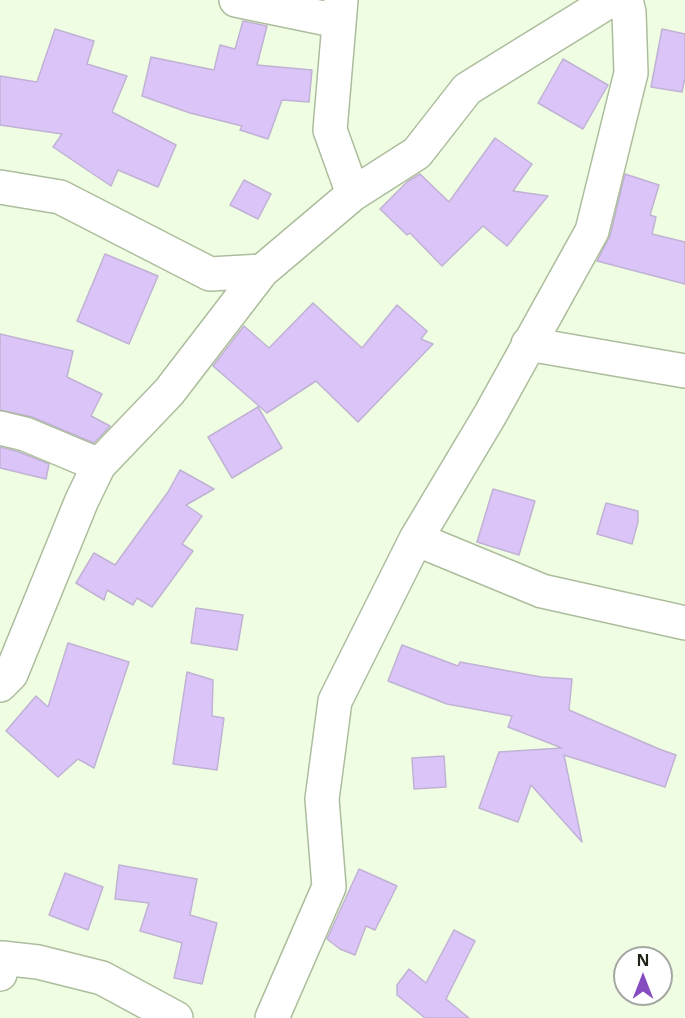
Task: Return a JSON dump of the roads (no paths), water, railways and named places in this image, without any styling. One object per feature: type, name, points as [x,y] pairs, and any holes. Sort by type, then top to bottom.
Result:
[{"type":"street","points":[[236,0],[340,10],[330,130],[353,194]]},
{"type":"street","points":[[4,677],[99,465],[169,392],[262,271],[353,194],[417,153],[467,89],[611,0]]},
{"type":"street","points":[[272,1018],[329,887],[322,799],[335,701],[416,538],[490,415],[592,231],[631,73],[629,12],[626,0]]},
{"type":"street","points":[[0,187],[60,197],[210,274],[262,271]]},
{"type":"street","points":[[528,344],[685,371]]},
{"type":"street","points":[[0,428],[26,434],[99,465]]},
{"type":"street","points":[[416,538],[542,591],[685,623]]},
{"type":"street","points":[[0,974],[2,958],[38,962],[102,978],[176,1018]]}]
